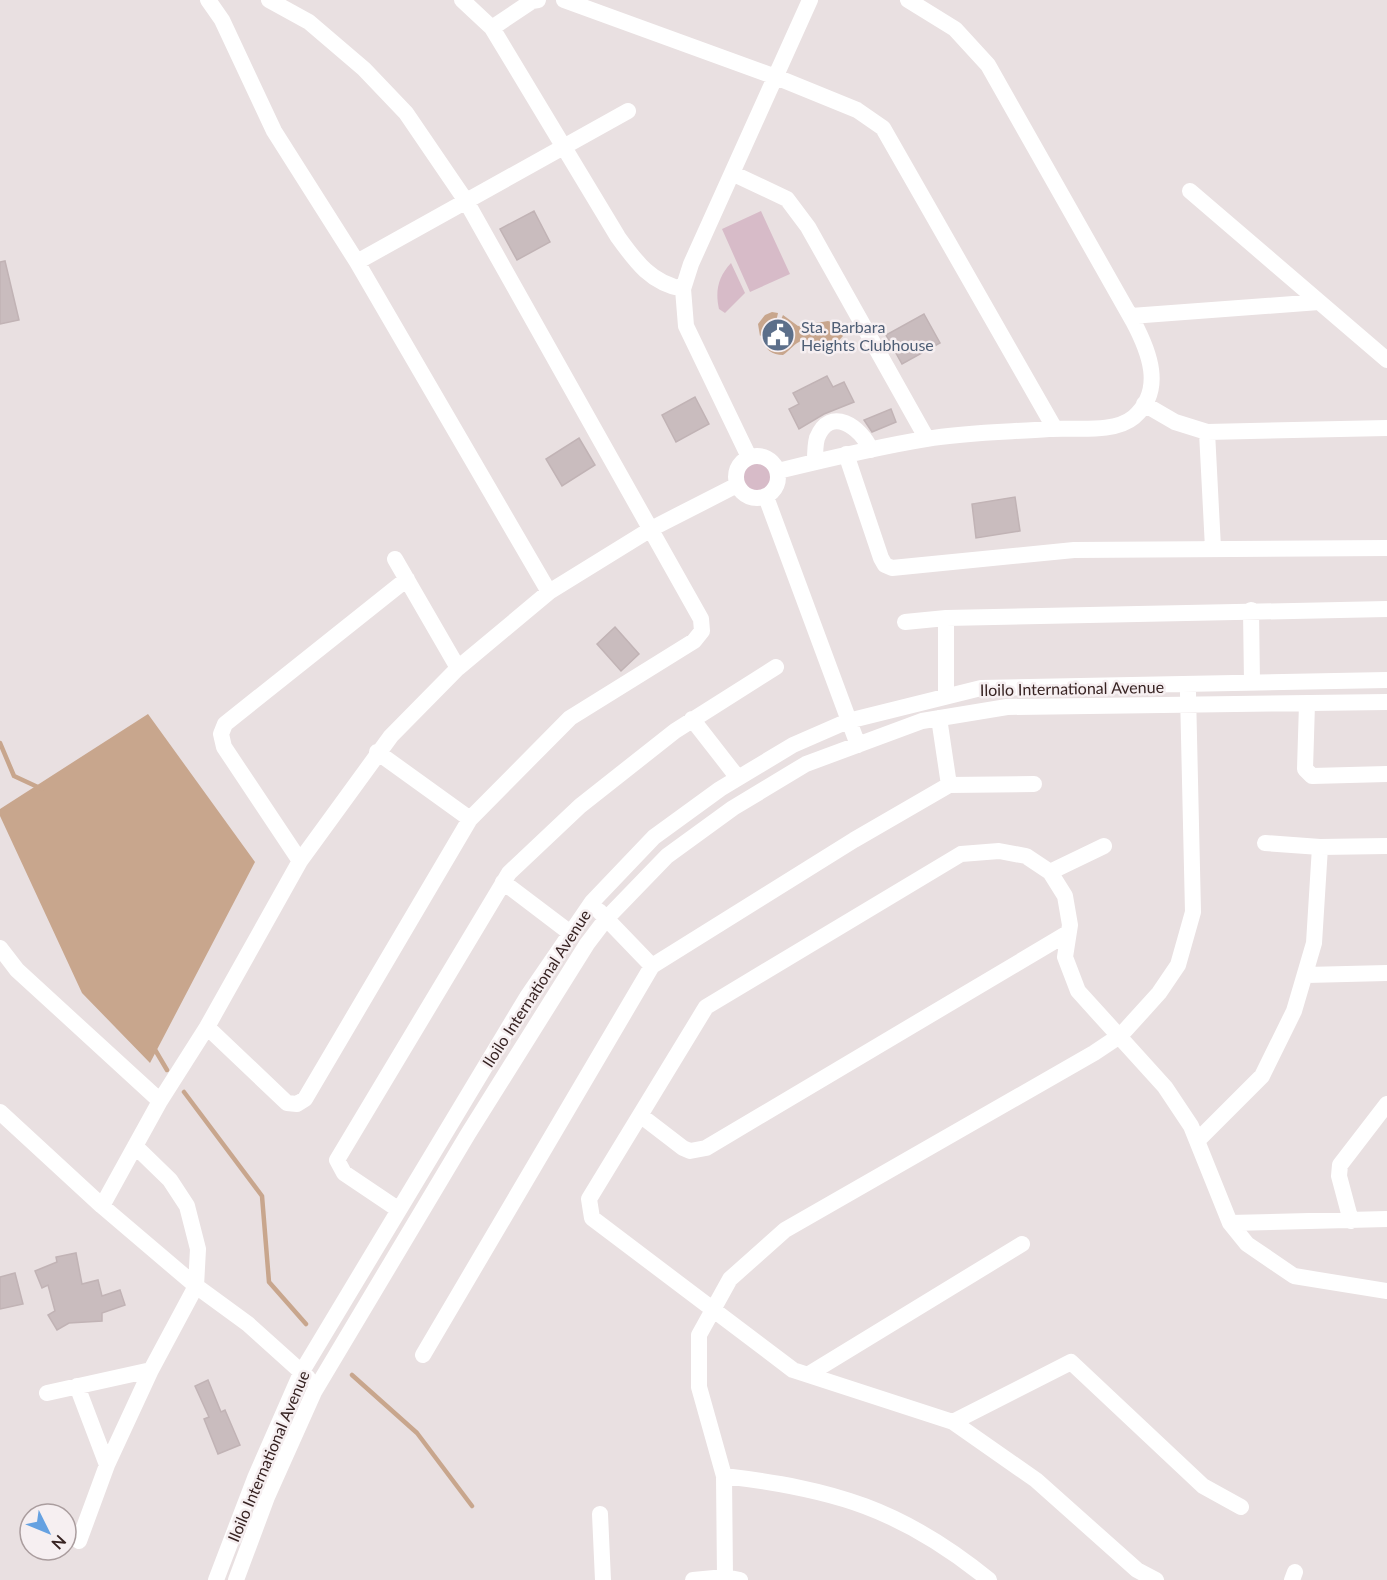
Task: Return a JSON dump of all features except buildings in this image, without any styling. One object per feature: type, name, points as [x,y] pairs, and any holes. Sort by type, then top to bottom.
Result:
[{"type":"street","points":[[208,0],[222,20],[274,131],[357,262],[549,592]]},
{"type":"street","points":[[207,1027],[287,1103],[297,1104],[305,1099],[470,819],[570,718],[694,641],[702,631],[701,619],[466,201],[406,113],[364,69],[309,22],[269,0]]},
{"type":"street","points":[[462,0],[492,28],[618,237],[646,273],[670,286],[683,289]]},
{"type":"street","points":[[492,28],[531,1],[538,0]]},
{"type":"street","points":[[564,0],[776,77],[857,110],[883,128],[898,150],[1055,429]]},
{"type":"street","points":[[749,457],[686,326],[683,289],[692,264],[810,0]]},
{"type":"street","points":[[778,471],[846,454],[927,439],[1055,429],[1100,429],[1133,418],[1144,404],[1153,380],[1148,350],[1131,316],[988,65],[955,29],[908,0]]},
{"type":"street","points":[[357,262],[628,111]]},
{"type":"street","points":[[734,174],[787,199],[808,227],[927,439]]},
{"type":"street","points":[[1190,191],[1387,360]]},
{"type":"street","points":[[1131,316],[1319,302]]},
{"type":"street","points":[[1144,404],[1175,422],[1207,432],[1387,428]]},
{"type":"street","points":[[815,462],[817,439],[827,426],[837,422],[846,422],[858,429],[871,450]]},
{"type":"street","points":[[1207,432],[1213,548]]},
{"type":"street","points":[[846,454],[881,558],[892,568],[1074,550],[1387,548]]},
{"type":"street","points":[[761,456],[771,461],[778,471],[778,481],[774,490],[766,497],[754,499],[743,494],[737,485],[735,474],[740,464],[749,457],[761,456]]},
{"type":"street","points":[[102,1206],[160,1101],[207,1027],[300,861],[377,752],[458,668],[549,592],[651,529],[737,485]]},
{"type":"street","points":[[766,497],[858,745]]},
{"type":"street","points":[[395,560],[458,668]]},
{"type":"street","points":[[300,861],[224,747],[221,734],[225,724],[407,579]]},
{"type":"street","points":[[904,622],[946,618],[1387,609]]},
{"type":"street","points":[[1251,610],[1252,683]]},
{"type":"street","points":[[946,618],[946,695]]},
{"type":"street","points":[[399,1210],[344,1173],[337,1160],[509,873],[580,806],[692,719],[776,667]]},
{"type":"street","name":"Iloilo International Avenue","points":[[216,1580],[255,1478],[301,1373],[569,932],[592,902],[654,837],[738,778],[793,745],[848,721],[946,695],[981,688],[1387,680]]},
{"type":"street","points":[[693,1580],[730,1579],[724,1476],[699,1387],[699,1335],[730,1279],[785,1230],[975,1122],[1121,1035],[1159,993],[1178,965],[1193,912],[1189,685]]},
{"type":"street","name":"Iloilo International Avenue","points":[[236,1580],[267,1497],[319,1384],[540,1017],[606,918],[666,856],[733,808],[806,764],[922,721],[1007,707],[1387,702]]},
{"type":"street","points":[[1307,704],[1305,769],[1308,773],[1312,776],[1387,774]]},
{"type":"street","points":[[939,718],[949,785]]},
{"type":"street","points":[[692,719],[738,778]]},
{"type":"street","points":[[377,752],[470,819]]},
{"type":"street","points":[[423,1355],[652,966],[854,840],[949,785],[1034,784]]},
{"type":"street","points":[[1265,843],[1320,847],[1387,846]]},
{"type":"street","points":[[1050,872],[1104,846]]},
{"type":"street","points":[[1197,1141],[1262,1076],[1294,1011],[1314,943],[1320,847]]},
{"type":"street","points":[[1156,1580],[1137,1569],[1036,1480],[953,1422],[793,1370],[592,1218],[589,1199],[706,1007],[961,854],[999,851],[1026,856],[1050,872],[1065,896],[1068,933],[1065,957],[1078,991],[1121,1035],[1165,1087],[1191,1126],[1230,1223],[1247,1244],[1294,1276],[1387,1291]]},
{"type":"street","points":[[503,882],[569,932]]},
{"type":"street","points":[[592,902],[652,966]]},
{"type":"street","points":[[640,1115],[683,1148],[690,1151],[705,1148],[1068,933]]},
{"type":"street","points":[[0,948],[17,970],[160,1101]]},
{"type":"street","points":[[1306,975],[1387,973]]},
{"type":"street","points":[[1351,1221],[1339,1176],[1340,1165],[1387,1104]]},
{"type":"street","points":[[0,1112],[102,1206],[196,1286],[248,1324],[301,1373],[319,1384]]},
{"type":"street","points":[[79,1541],[107,1465],[151,1370],[196,1286],[198,1249],[187,1206],[170,1180],[135,1146]]},
{"type":"street","points":[[1230,1223],[1387,1219]]},
{"type":"street","points":[[809,1374],[1022,1244]]},
{"type":"street","points":[[953,1422],[1071,1362],[1203,1486],[1241,1507]]},
{"type":"street","points":[[47,1393],[151,1370]]},
{"type":"street","points":[[77,1386],[107,1465]]},
{"type":"street","points":[[724,1476],[818,1491],[871,1507],[916,1528],[953,1551],[989,1580]]},
{"type":"street","points":[[600,1514],[603,1580]]},
{"type":"shaded area","points":[[761,211],[790,274],[750,292],[722,229]]},
{"type":"shaded area","points":[[731,263],[745,293],[725,313],[719,309],[717,296],[720,279]]},
{"type":"shaded area","points":[[772,312],[778,313],[776,322],[760,336],[758,324],[765,315]]},
{"type":"shaded area","points":[[783,315],[798,326],[828,321],[840,325],[843,336],[832,348],[803,340],[783,355],[775,354],[765,345],[764,337],[771,328],[779,324]]},
{"type":"shaded area","points":[[757,463],[767,467],[771,477],[767,487],[757,491],[747,487],[743,477],[747,467]]},
{"type":"shaded area","points":[[148,714],[255,862],[150,1063],[82,993],[0,816],[0,809]]},
{"type":"waterway","points":[[0,743],[14,776],[42,789]]},
{"type":"waterway","points":[[154,1048],[167,1070]]},
{"type":"waterway","points":[[184,1092],[262,1196],[269,1282],[306,1324]]},
{"type":"waterway","points":[[352,1375],[417,1433],[472,1506]]},
{"type":"place","name":"Sta. Barbara Heights Clubhouse","points":[[778,335]]}]
